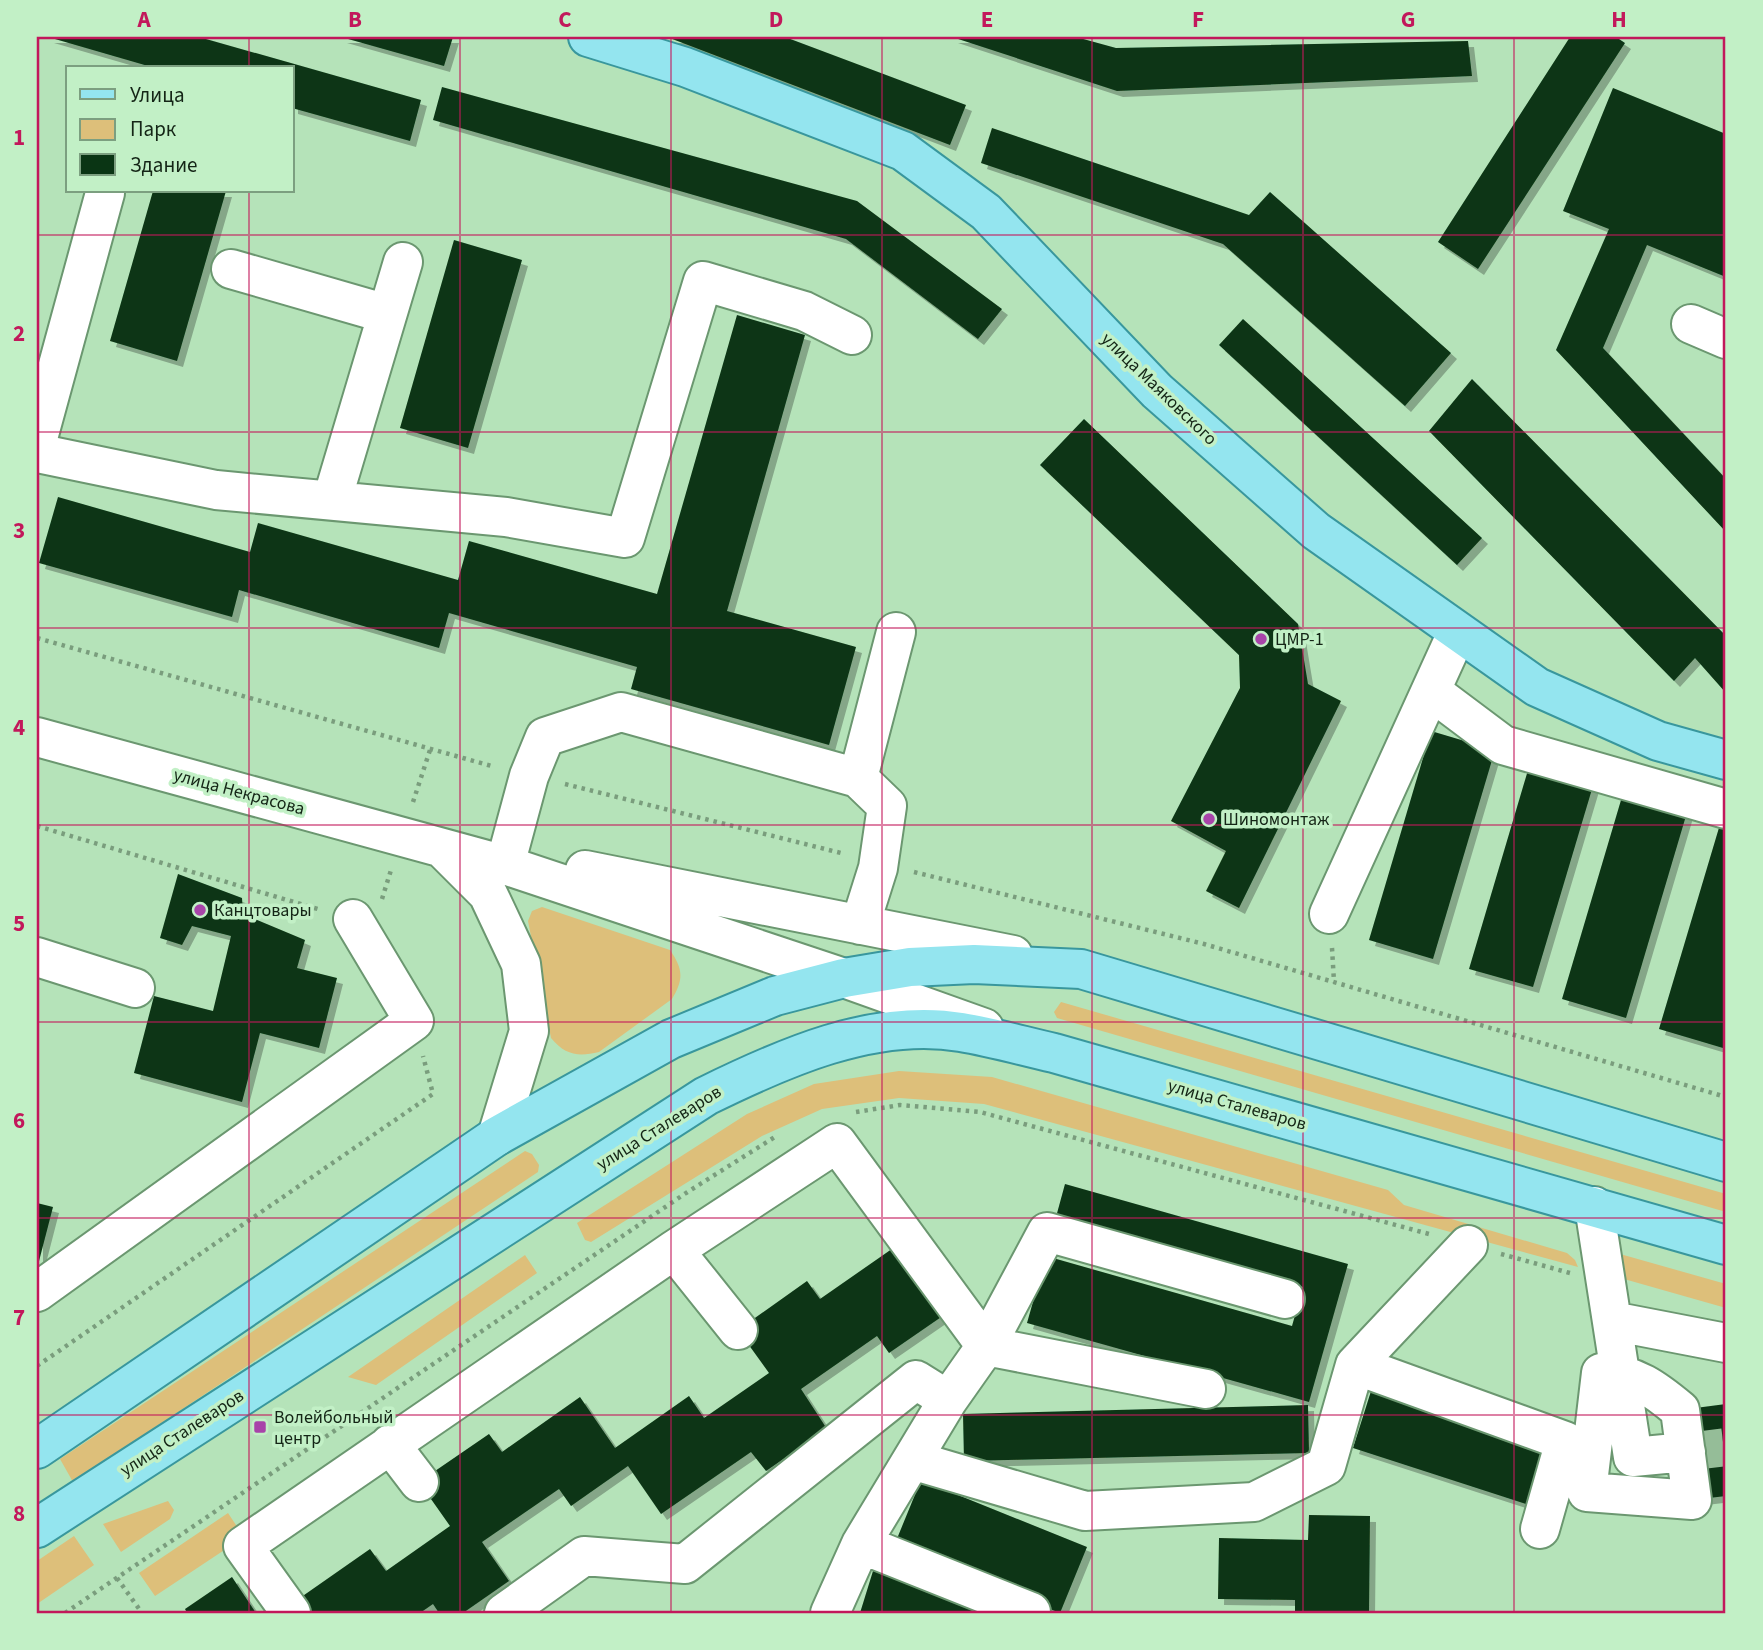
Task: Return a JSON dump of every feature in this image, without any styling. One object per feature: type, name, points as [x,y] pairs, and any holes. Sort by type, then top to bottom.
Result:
[{"type":"main road","name":"улица Маяковского","points":[[588,37],[685,67],[903,151],[986,212],[1157,391],[1233,461],[1316,531],[1457,634],[1536,687],[1658,741],[1726,760]]},
{"type":"main road","points":[[37,1449],[497,1136],[671,1039],[775,996],[844,978],[910,967],[974,964],[1081,968],[1726,1162]]},
{"type":"main road","name":"улица Сталеваров","points":[[37,1528],[705,1096],[756,1071],[851,1040],[908,1030],[959,1031],[1054,1054],[1726,1245]]},
{"type":"street","points":[[37,442],[106,193]]},
{"type":"street","points":[[332,500],[402,262]]},
{"type":"street","points":[[231,269],[387,314]]},
{"type":"street","points":[[37,453],[216,489],[506,517],[625,537],[704,281],[804,311],[852,335]]},
{"type":"street","points":[[1690,324],[1726,339]]},
{"type":"street","points":[[858,778],[896,632]]},
{"type":"street","points":[[1329,914],[1457,634]]},
{"type":"street","points":[[1431,691],[1503,745],[1726,809]]},
{"type":"street","points":[[506,860],[529,776],[545,737],[621,712],[858,778],[887,806],[879,863],[860,925]]},
{"type":"street","name":"улица Некрасова","points":[[37,737],[441,847],[506,860]]},
{"type":"street","points":[[441,847],[488,894],[522,964],[529,1031],[497,1136]]},
{"type":"street","points":[[506,860],[1081,968]]},
{"type":"street","points":[[506,860],[1054,1054]]},
{"type":"street","points":[[37,1292],[414,1021],[353,919]]},
{"type":"street","points":[[37,957],[135,988]]},
{"type":"street","points":[[290,1613],[243,1546],[674,1250],[837,1143],[986,1346],[1206,1389]]},
{"type":"street","points":[[1594,1206],[1633,1457],[1686,1451]]},
{"type":"street","points":[[830,1613],[861,1545],[948,1399],[986,1346],[1047,1232],[1285,1299]]},
{"type":"street","points":[[912,1460],[1085,1511],[1254,1502],[1326,1466],[1355,1365],[1468,1245]]},
{"type":"street","points":[[674,1250],[738,1330]]},
{"type":"street","points":[[1612,1321],[1726,1343]]},
{"type":"street","points":[[1355,1365],[1565,1441],[1540,1530]]},
{"type":"street","points":[[1601,1373],[1620,1373],[1653,1388],[1680,1410],[1686,1451],[1692,1500],[1587,1492],[1601,1373]]},
{"type":"street","points":[[504,1613],[584,1556],[685,1564],[916,1380],[948,1399]]},
{"type":"street","points":[[390,1444],[419,1482]]},
{"type":"street","points":[[861,1545],[1031,1612]]},
{"type":"path","points":[[37,826],[353,919]]},
{"type":"path","points":[[37,1366],[433,1094],[414,1021]]},
{"type":"path","points":[[849,1113],[900,1105],[980,1112],[1606,1283]]},
{"type":"path","points":[[65,1613],[686,1193],[765,1141],[788,1131]]},
{"type":"path","points":[[117,1578],[142,1613]]},
{"type":"green space","points":[[542,907],[670,950],[680,969],[679,986],[672,999],[599,1052],[578,1054],[561,1048],[551,1038],[528,921],[532,911]]},
{"type":"green space","points":[[1061,1002],[1726,1194],[1726,1212],[1057,1018],[1054,1012]]},
{"type":"green space","points":[[899,1071],[992,1077],[1388,1190],[1404,1205],[1567,1253],[1578,1267],[984,1104],[899,1098],[822,1109],[762,1136],[591,1242],[585,1240],[577,1223],[747,1114],[814,1084]]},
{"type":"green space","points":[[525,1151],[532,1154],[539,1165],[538,1172],[73,1482],[60,1459]]},
{"type":"green space","points":[[1613,1252],[1726,1284],[1726,1308],[1624,1279]]},
{"type":"green space","points":[[525,1255],[537,1273],[376,1385],[348,1377]]},
{"type":"green space","points":[[168,1501],[174,1510],[170,1519],[121,1552],[103,1524]]},
{"type":"green space","points":[[228,1513],[244,1537],[155,1596],[139,1573]]},
{"type":"green space","points":[[74,1536],[94,1565],[37,1604],[37,1561]]},
{"type":"building","points":[[48,37],[199,37],[421,100],[410,141],[294,109],[294,66],[148,66]]},
{"type":"building","points":[[341,37],[453,37],[444,66]]},
{"type":"building","points":[[667,37],[785,37],[966,105],[950,145]]},
{"type":"building","points":[[952,37],[1076,37],[1116,48],[1468,41],[1472,76],[1117,91]]},
{"type":"building","points":[[1570,37],[1616,37],[1625,43],[1478,269],[1438,242]]},
{"type":"building","points":[[442,87],[857,201],[1002,309],[978,339],[846,239],[433,120]]},
{"type":"building","points":[[1613,88],[1726,134],[1726,277],[1647,245],[1603,348],[1726,479],[1726,532],[1556,350],[1609,229],[1563,211]]},
{"type":"building","points":[[992,128],[1249,215],[1270,192],[1451,353],[1405,406],[1223,244],[981,163]]},
{"type":"building","points":[[153,192],[226,192],[177,361],[110,341]]},
{"type":"building","points":[[454,240],[522,260],[468,448],[400,428]]},
{"type":"building","points":[[737,315],[805,335],[727,611],[856,647],[829,745],[631,689],[637,667],[449,613],[439,648],[239,590],[232,617],[39,563],[58,497],[250,552],[258,523],[458,580],[469,541],[657,594]]},
{"type":"building","points":[[1243,319],[1482,538],[1457,565],[1219,345]]},
{"type":"building","points":[[1472,379],[1726,636],[1726,693],[1695,658],[1674,681],[1429,431]]},
{"type":"building","name":"ЦМР-1","points":[[1084,419],[1298,624],[1308,684],[1341,701],[1239,908],[1206,891],[1226,851],[1171,821],[1240,688],[1239,655],[1040,465]]},
{"type":"building","points":[[1431,731],[1495,750],[1433,959],[1369,940]]},
{"type":"building","points":[[1531,760],[1595,779],[1533,987],[1469,969]]},
{"type":"building","points":[[1624,790],[1688,809],[1626,1018],[1562,999]]},
{"type":"building","points":[[1721,821],[1726,822],[1726,1037],[1723,1048],[1659,1029]]},
{"type":"building","points":[[178,874],[242,898],[243,914],[305,940],[297,968],[337,978],[319,1048],[260,1033],[242,1102],[134,1073],[154,996],[213,1011],[231,936],[192,926],[182,945],[160,938]]},
{"type":"building","points":[[1065,1184],[1348,1264],[1309,1402],[1027,1323],[1046,1256],[1292,1326],[1303,1287],[1056,1217]]},
{"type":"building","points":[[37,1203],[53,1207],[38,1265],[37,1265]]},
{"type":"building","points":[[899,1244],[947,1313],[889,1353],[877,1336],[801,1389],[827,1429],[766,1471],[751,1452],[661,1514],[628,1466],[571,1506],[559,1489],[482,1542],[509,1581],[463,1613],[439,1613],[433,1604],[420,1613],[306,1613],[297,1600],[370,1549],[386,1571],[450,1526],[419,1482],[489,1434],[502,1452],[580,1397],[615,1448],[689,1396],[704,1418],[769,1373],[738,1330],[807,1281],[820,1299]]},
{"type":"building","points":[[1372,1388],[1551,1446],[1532,1506],[1353,1448]]},
{"type":"building","points":[[1726,1404],[1726,1496],[1692,1500],[1680,1410]]},
{"type":"building","points":[[1308,1405],[1309,1453],[964,1461],[963,1414]]},
{"type":"building","points":[[921,1480],[1087,1547],[1060,1613],[894,1546]]},
{"type":"building","points":[[1309,1515],[1370,1516],[1369,1613],[1295,1613],[1295,1600],[1218,1599],[1219,1538],[1308,1540]]},
{"type":"building","points":[[873,1571],[1007,1613],[860,1613]]},
{"type":"building","points":[[232,1577],[256,1613],[187,1613],[185,1609]]},
{"type":"tunnel","points":[[1686,1452],[1726,1447]]},
{"type":"place","name":"ЦМР-1","points":[[1261,639]]},
{"type":"place","name":"Шиномонтаж","points":[[1209,819]]},
{"type":"place","name":"Канцтовары","points":[[200,910]]},
{"type":"place","name":"Волейбольный центр","points":[[260,1427]]}]
